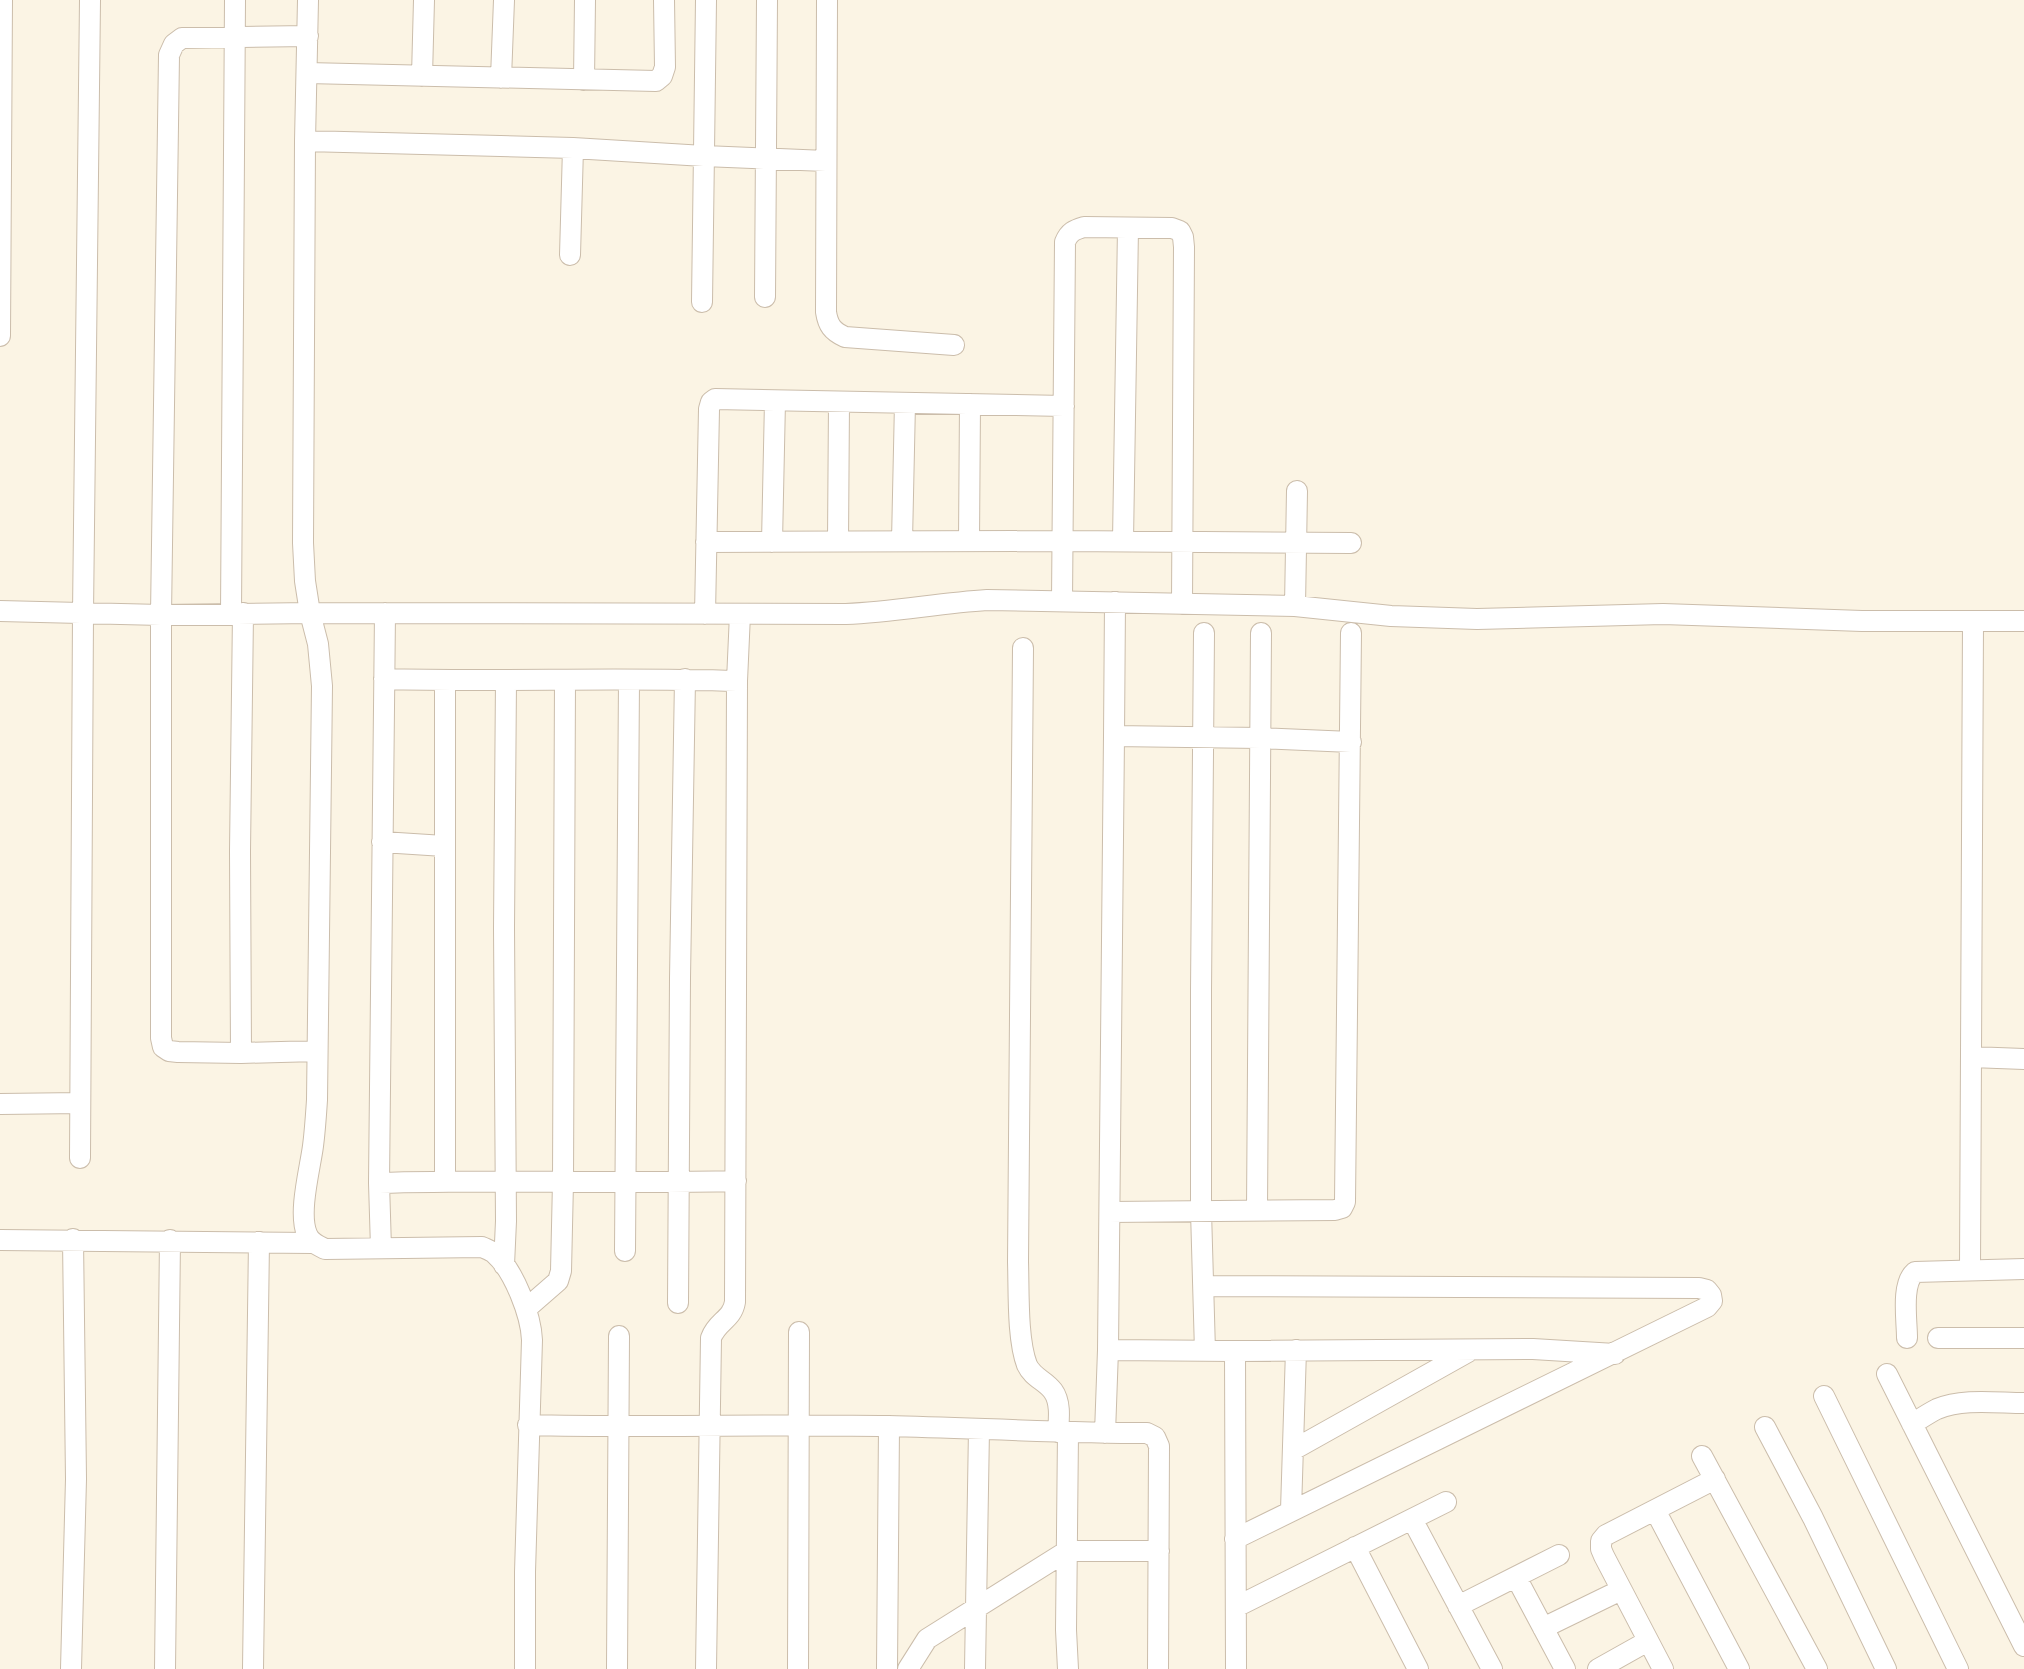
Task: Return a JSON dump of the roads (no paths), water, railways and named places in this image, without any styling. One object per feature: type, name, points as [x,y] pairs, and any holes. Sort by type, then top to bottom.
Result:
[{"type":"street","points":[[0,336],[2,0]]},
{"type":"street","points":[[80,1158],[90,0]]},
{"type":"street","points":[[235,0],[241,1053]]},
{"type":"street","points":[[308,0],[303,543],[305,581],[318,644],[322,686],[317,1100],[304,1220],[307,1234],[313,1243]]},
{"type":"street","points":[[422,76],[424,0]]},
{"type":"street","points":[[501,78],[504,0]]},
{"type":"street","points":[[584,80],[585,0]]},
{"type":"street","points":[[307,73],[656,81],[662,76],[665,68],[664,0]]},
{"type":"street","points":[[702,302],[706,0]]},
{"type":"street","points":[[765,297],[767,0]]},
{"type":"street","points":[[827,0],[826,312],[828,324],[834,332],[845,337],[954,345]]},
{"type":"street","points":[[308,36],[182,38],[174,44],[170,55],[161,615],[161,1038],[163,1047],[170,1051],[241,1053],[316,1051]]},
{"type":"street","points":[[305,141],[573,148],[826,161]]},
{"type":"street","points":[[570,255],[573,148]]},
{"type":"street","points":[[1062,601],[1065,242],[1074,230],[1084,227],[1172,228],[1180,231],[1184,237],[1182,604]]},
{"type":"street","points":[[1123,541],[1128,228]]},
{"type":"street","points":[[705,614],[709,409],[711,402],[715,399],[1064,406]]},
{"type":"street","points":[[772,542],[775,401]]},
{"type":"street","points":[[838,542],[840,402]]},
{"type":"street","points":[[902,541],[905,403]]},
{"type":"street","points":[[969,541],[970,404]]},
{"type":"street","points":[[1295,606],[1297,490]]},
{"type":"street","points":[[706,542],[1351,543]]},
{"type":"street","points":[[0,611],[161,615],[740,614],[888,612],[947,603],[987,600],[1295,606],[1391,616],[1477,619],[1663,614],[1862,621],[2024,621]]},
{"type":"street","points":[[1105,1433],[1110,1212],[1115,602]]},
{"type":"street","points":[[381,1248],[385,613]]},
{"type":"street","points":[[706,1669],[711,1338],[714,1329],[734,1312],[735,1302],[737,681],[740,614]]},
{"type":"street","points":[[1970,1270],[1973,622]]},
{"type":"street","points":[[1204,633],[1201,991],[1205,1351]]},
{"type":"street","points":[[1257,1210],[1261,633]]},
{"type":"street","points":[[1110,1212],[1335,1210],[1342,1208],[1345,1202],[1351,633]]},
{"type":"street","points":[[1023,648],[1018,1262],[1024,1350],[1028,1365],[1035,1377],[1053,1391],[1063,1432],[1068,1669]]},
{"type":"street","points":[[384,679],[737,681]]},
{"type":"street","points":[[678,1303],[685,679]]},
{"type":"street","points":[[445,680],[445,1181]]},
{"type":"street","points":[[527,1308],[558,1281],[561,1271],[565,680]]},
{"type":"street","points":[[625,1251],[629,680]]},
{"type":"street","points":[[504,1266],[506,681]]},
{"type":"street","points":[[1114,736],[1351,741]]},
{"type":"street","points":[[382,842],[444,846]]},
{"type":"street","points":[[1971,1057],[2024,1059]]},
{"type":"street","points":[[0,1104],[80,1103]]},
{"type":"street","points":[[380,1183],[736,1181]]},
{"type":"street","points":[[71,1669],[76,1479],[73,1239]]},
{"type":"street","points":[[0,1240],[313,1243],[324,1248],[482,1247],[494,1253],[504,1266],[527,1308],[531,1324],[525,1669]]},
{"type":"street","points":[[165,1669],[170,1240]]},
{"type":"street","points":[[254,1669],[259,1242]]},
{"type":"street","points":[[1907,1338],[1906,1286],[1908,1277],[1915,1272],[2024,1269]]},
{"type":"street","points":[[1204,1286],[1700,1288],[1707,1290],[1712,1301],[1707,1307],[1615,1354],[1235,1539]]},
{"type":"street","points":[[798,1669],[799,1332]]},
{"type":"street","points":[[617,1669],[619,1336]]},
{"type":"street","points":[[1938,1338],[2024,1338]]},
{"type":"street","points":[[1108,1350],[1533,1349],[1615,1354]]},
{"type":"street","points":[[1291,1510],[1296,1350]]},
{"type":"street","points":[[1293,1450],[1470,1350]]},
{"type":"street","points":[[1235,1351],[1236,1669]]},
{"type":"street","points":[[1887,1374],[2024,1646]]},
{"type":"street","points":[[1824,1396],[1958,1669]]},
{"type":"street","points":[[1912,1424],[1938,1409],[1956,1404],[2024,1403]]},
{"type":"street","points":[[528,1425],[889,1426],[1147,1433],[1155,1437],[1159,1446],[1158,1669]]},
{"type":"street","points":[[887,1669],[889,1426]]},
{"type":"street","points":[[1766,1427],[1886,1669]]},
{"type":"street","points":[[975,1669],[979,1429]]},
{"type":"street","points":[[1702,1456],[1817,1669]]},
{"type":"street","points":[[1663,1669],[1604,1556],[1601,1541],[1606,1535],[1715,1479]]},
{"type":"street","points":[[1236,1607],[1446,1502]]},
{"type":"street","points":[[1655,1510],[1738,1669]]},
{"type":"street","points":[[1412,1519],[1492,1669]]},
{"type":"street","points":[[1355,1547],[1418,1669]]},
{"type":"street","points":[[908,1669],[927,1639],[1067,1551],[1159,1551]]},
{"type":"street","points":[[1458,1606],[1559,1556]]},
{"type":"street","points":[[1516,1577],[1565,1669]]},
{"type":"street","points":[[1543,1628],[1621,1590]]},
{"type":"street","points":[[1598,1669],[1648,1641]]}]
